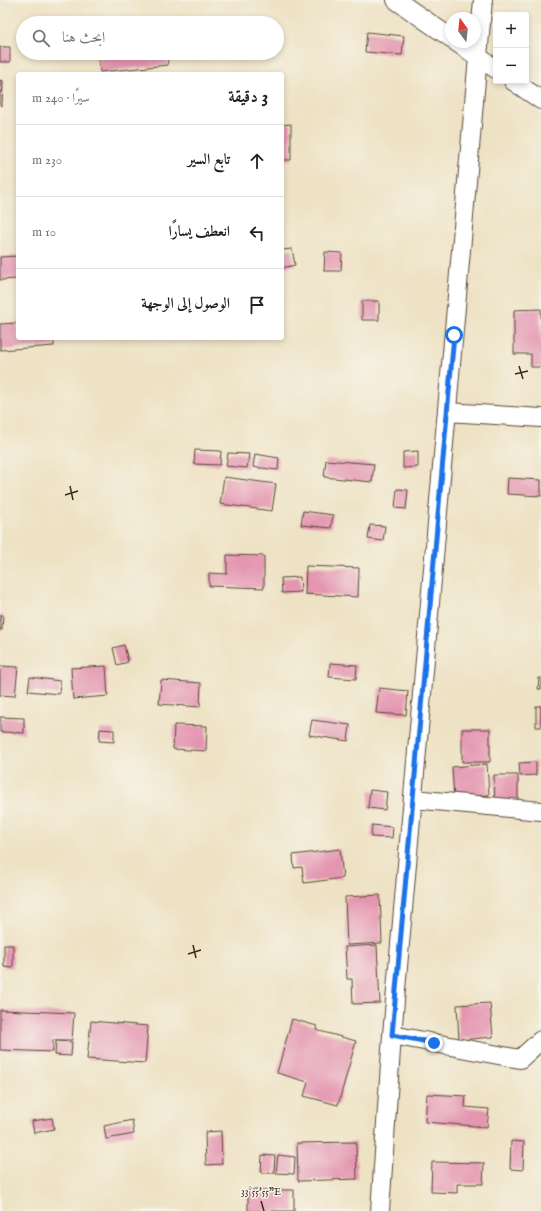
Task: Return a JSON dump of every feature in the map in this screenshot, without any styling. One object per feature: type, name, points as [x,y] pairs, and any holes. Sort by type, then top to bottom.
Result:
[{"type":"street","points":[[396,0],[445,34]]},
{"type":"street","points":[[380,1211],[392,1035],[483,0]]},
{"type":"street","points":[[465,48],[493,67]]},
{"type":"street","points":[[517,84],[541,100]]},
{"type":"street","points":[[447,412],[541,418]]},
{"type":"street","points":[[413,799],[541,811]]},
{"type":"street","points":[[392,1035],[520,1059],[541,1040]]},
{"type":"building","points":[[367,32],[404,36],[402,55],[365,52]]},
{"type":"building","points":[[0,47],[10,47],[10,62],[0,62]]},
{"type":"building","points":[[99,60],[168,60],[168,65],[100,72]]},
{"type":"building","points":[[0,80],[3,81],[2,106],[0,105]]},
{"type":"building","points":[[291,124],[291,160],[284,160],[284,125]]},
{"type":"building","points":[[292,249],[295,265],[284,268],[284,250]]},
{"type":"building","points":[[325,252],[342,253],[341,271],[324,271]]},
{"type":"building","points":[[16,256],[16,279],[0,280],[0,257]]},
{"type":"building","points":[[362,301],[379,301],[379,320],[362,320]]},
{"type":"building","points":[[541,309],[541,367],[531,367],[531,354],[514,354],[514,310]]},
{"type":"building","points":[[16,323],[16,340],[54,340],[54,346],[0,350],[0,324]]},
{"type":"building","points":[[195,450],[221,451],[220,465],[194,464]]},
{"type":"building","points":[[418,451],[418,467],[403,468],[403,452]]},
{"type":"building","points":[[228,453],[249,454],[247,468],[226,466]]},
{"type":"building","points":[[255,454],[279,458],[278,470],[253,467]]},
{"type":"building","points":[[326,460],[374,464],[372,482],[324,477]]},
{"type":"building","points":[[224,477],[276,484],[272,511],[220,504]]},
{"type":"building","points":[[508,478],[541,480],[541,496],[507,494]]},
{"type":"building","points":[[397,489],[408,490],[406,509],[395,508]]},
{"type":"building","points":[[303,511],[333,515],[331,528],[301,525]]},
{"type":"building","points":[[370,525],[385,526],[383,541],[368,539]]},
{"type":"building","points":[[227,555],[264,556],[264,588],[209,586],[209,573],[227,574]]},
{"type":"building","points":[[306,566],[359,568],[358,597],[305,594]]},
{"type":"building","points":[[300,577],[301,592],[282,593],[281,578]]},
{"type":"building","points":[[0,615],[3,615],[2,630],[0,630]]},
{"type":"building","points":[[124,645],[128,662],[117,665],[113,648]]},
{"type":"building","points":[[330,663],[357,665],[356,679],[329,677]]},
{"type":"building","points":[[0,666],[18,667],[15,696],[0,695]]},
{"type":"building","points":[[106,666],[108,696],[73,699],[71,668]]},
{"type":"building","points":[[30,677],[60,681],[59,694],[28,691]]},
{"type":"building","points":[[539,678],[541,678],[541,689],[538,689]]},
{"type":"building","points":[[161,680],[201,683],[200,707],[159,704]]},
{"type":"building","points":[[379,688],[408,691],[406,715],[376,713]]},
{"type":"building","points":[[536,706],[541,706],[541,727],[536,727]]},
{"type":"building","points":[[0,717],[24,718],[24,733],[0,732]]},
{"type":"building","points":[[312,720],[350,725],[348,741],[309,735]]},
{"type":"building","points":[[174,725],[207,726],[206,751],[173,749]]},
{"type":"building","points":[[100,729],[114,730],[114,742],[99,741]]},
{"type":"building","points":[[462,729],[490,729],[490,762],[462,762]]},
{"type":"building","points":[[536,762],[536,775],[520,776],[519,763]]},
{"type":"building","points":[[487,764],[489,795],[454,798],[452,767]]},
{"type":"building","points":[[494,775],[518,775],[518,801],[495,801]]},
{"type":"building","points":[[370,790],[387,792],[385,810],[368,808]]},
{"type":"building","points":[[372,825],[393,827],[392,838],[371,837]]},
{"type":"building","points":[[340,849],[343,878],[304,883],[302,867],[294,868],[293,855]]},
{"type":"building","points":[[380,895],[382,943],[347,945],[345,897]]},
{"type":"building","points":[[4,945],[13,945],[13,968],[4,967]]},
{"type":"building","points":[[377,945],[380,1003],[353,1004],[352,979],[347,979],[345,947]]},
{"type":"building","points":[[490,1003],[493,1037],[459,1040],[457,1005]]},
{"type":"building","points":[[0,1010],[74,1013],[72,1040],[53,1040],[53,1052],[0,1050]]},
{"type":"building","points":[[292,1019],[317,1026],[316,1030],[356,1041],[338,1105],[304,1096],[308,1082],[277,1073]]},
{"type":"building","points":[[91,1021],[148,1026],[145,1063],[87,1059]]},
{"type":"building","points":[[56,1041],[72,1042],[71,1056],[55,1055]]},
{"type":"building","points":[[427,1094],[466,1096],[465,1107],[489,1109],[487,1127],[425,1122]]},
{"type":"building","points":[[52,1118],[54,1129],[34,1133],[32,1121]]},
{"type":"building","points":[[132,1120],[134,1134],[106,1139],[104,1126]]},
{"type":"building","points":[[221,1131],[222,1164],[206,1165],[205,1132]]},
{"type":"building","points":[[511,1141],[524,1142],[523,1170],[510,1169]]},
{"type":"building","points":[[356,1142],[357,1179],[298,1181],[297,1143]]},
{"type":"building","points":[[262,1155],[275,1156],[274,1173],[261,1173]]},
{"type":"building","points":[[278,1155],[295,1157],[294,1174],[276,1173]]},
{"type":"building","points":[[432,1162],[484,1163],[483,1184],[457,1184],[457,1193],[431,1192]]},
{"type":"building","points":[[248,1190],[294,1190],[294,1211],[248,1211]]},
{"type":"route","points":[[434,1043],[392,1035],[454,335]]}]
